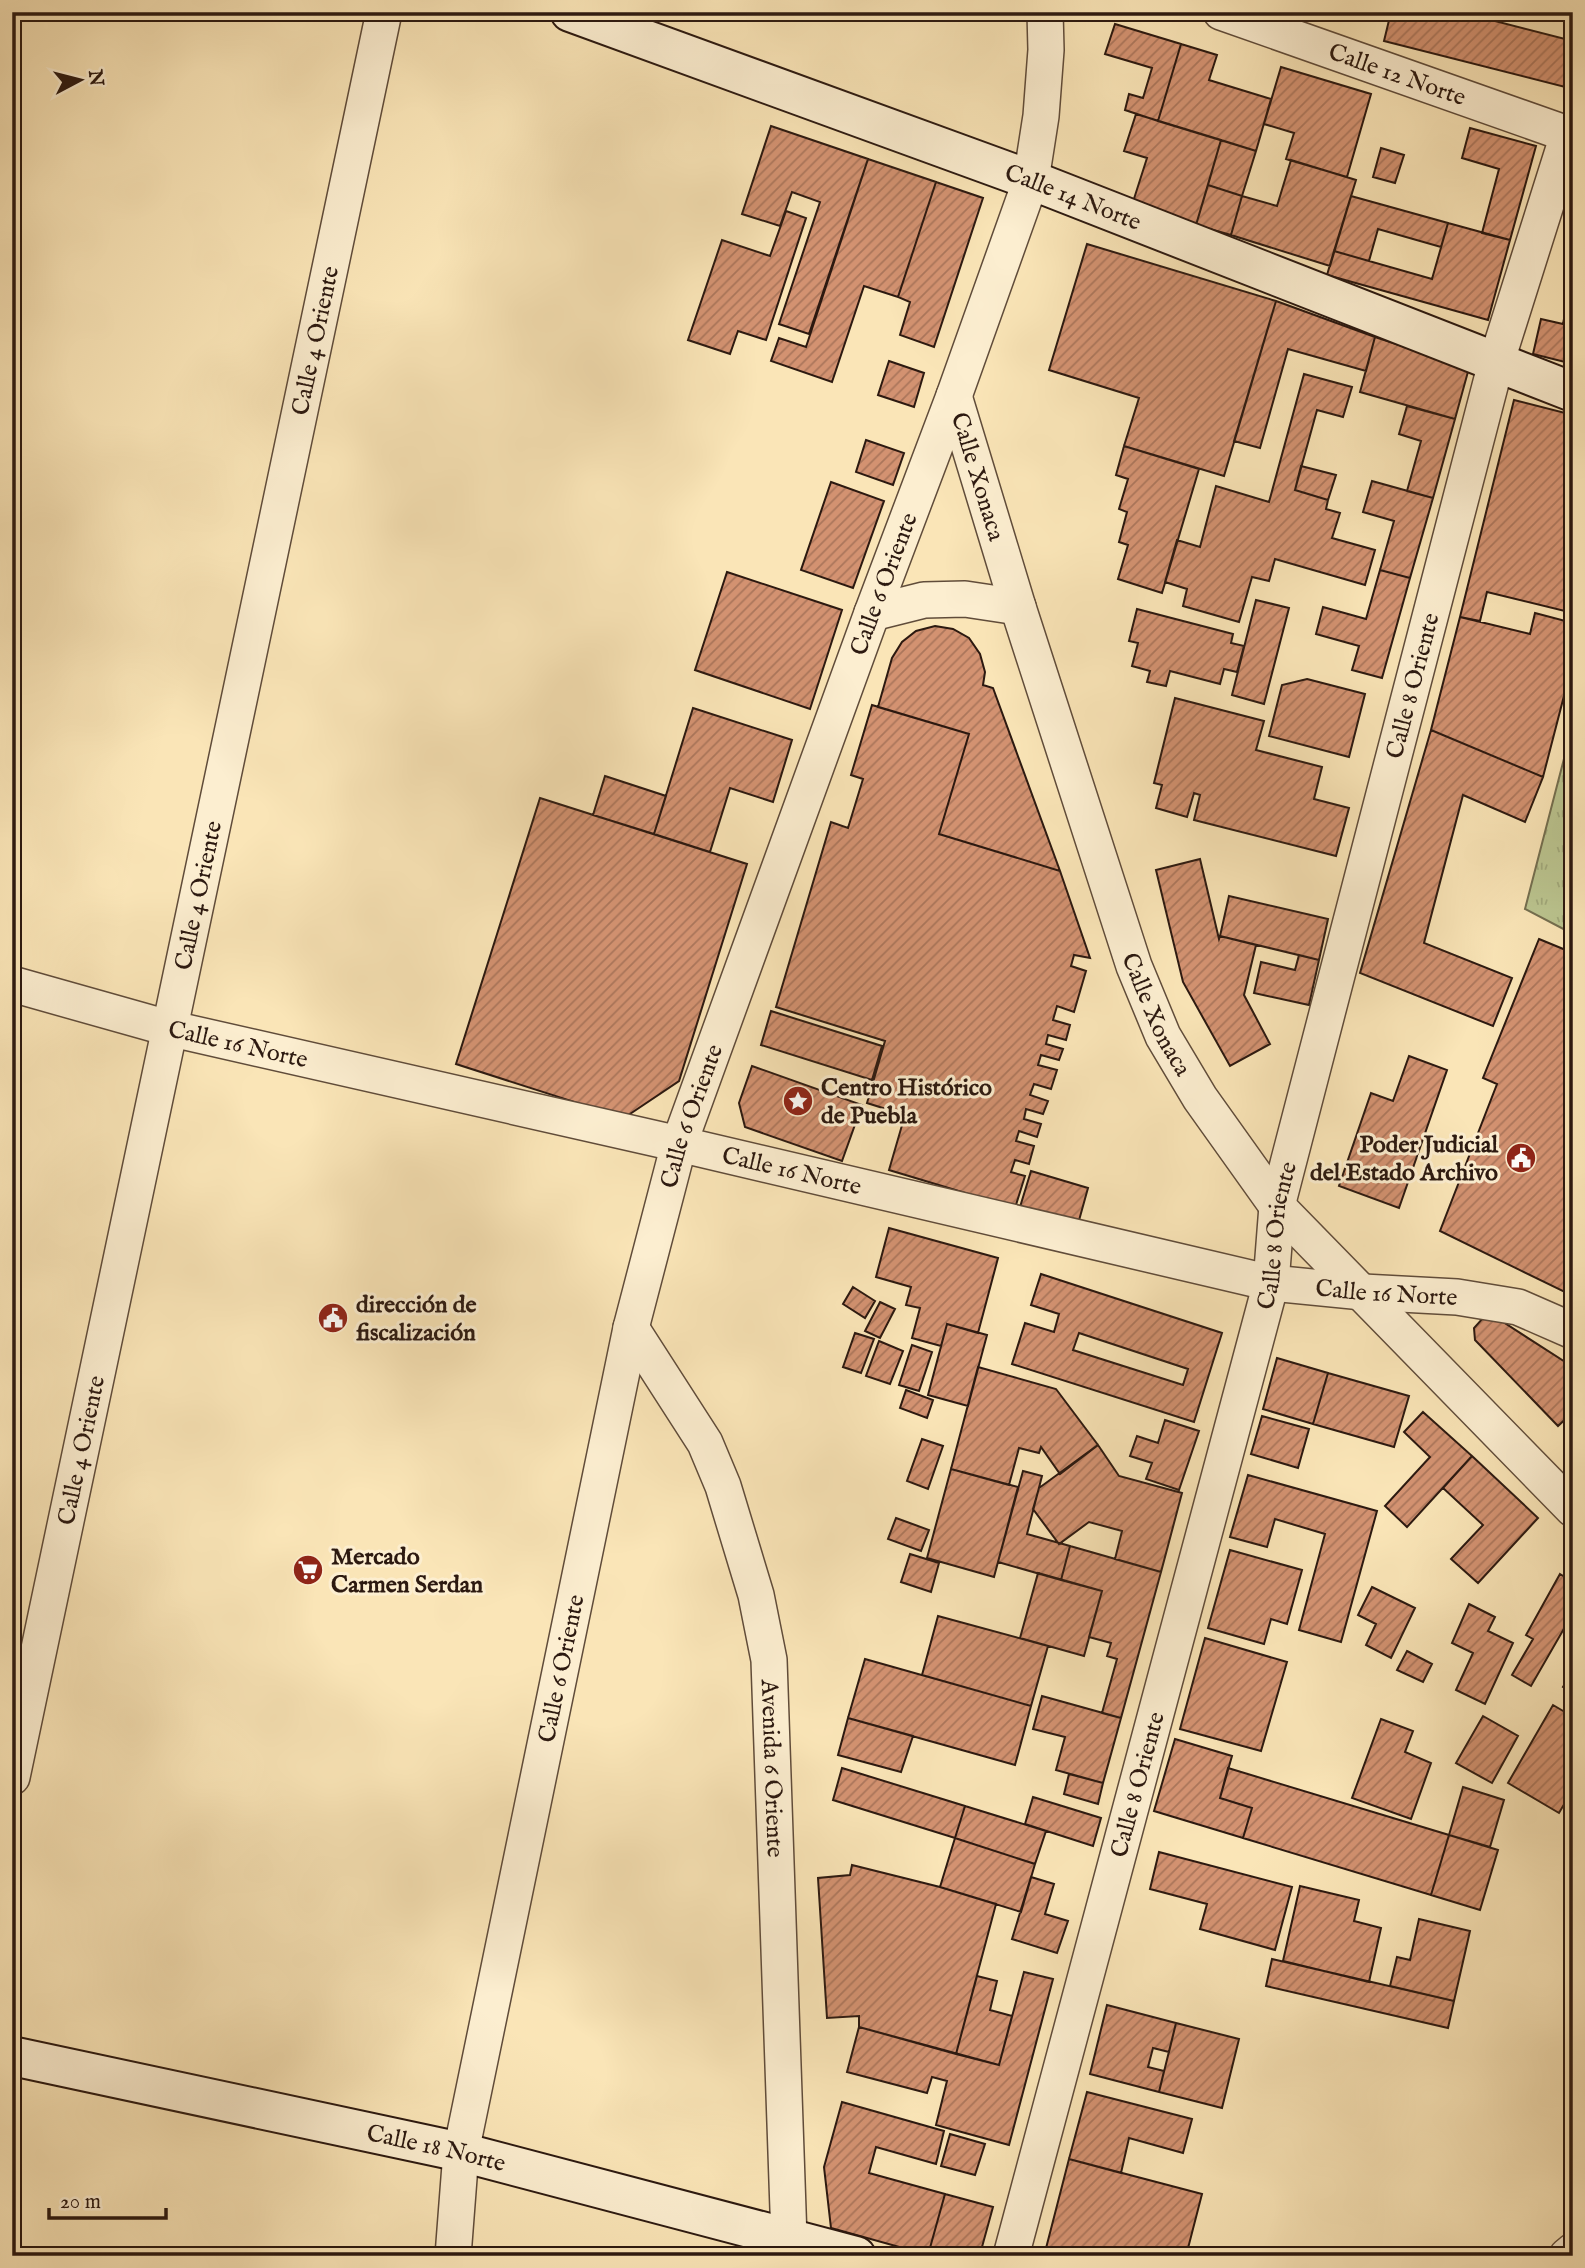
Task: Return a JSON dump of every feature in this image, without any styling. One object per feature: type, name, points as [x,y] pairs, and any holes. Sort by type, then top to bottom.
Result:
[{"type":"main road","name":"Calle 14 Norte","points":[[570,12],[1031,180],[1573,391]]},
{"type":"main road","name":"Calle 18 Norte","points":[[12,2056],[461,2152],[856,2256]]},
{"type":"street","name":"Calle 4 Oriente","points":[[12,1777],[384,12]]},
{"type":"street","name":"Calle 6 Oriente","points":[[453,2256],[461,2152],[631,1328],[679,1143],[1031,180],[1041,116],[1046,50],[1045,12]]},
{"type":"street","name":"Calle 12 Norte","points":[[1221,12],[1570,136]]},
{"type":"street","name":"Calle 8 Oriente","points":[[1011,2256],[1271,1283],[1277,1206],[1496,363],[1570,136]]},
{"type":"street","name":"Calle Xonaca","points":[[954,396],[1018,607],[1134,966],[1163,1036],[1200,1098],[1277,1206],[1573,1510]]},
{"type":"street","points":[[872,613],[924,600],[965,599],[1018,607]]},
{"type":"street","name":"Calle 16 Norte","points":[[12,984],[168,1028],[679,1143],[1271,1283],[1457,1297],[1518,1307],[1573,1331]]},
{"type":"street","name":"Avenida 6 Oriente","points":[[631,1328],[705,1443],[723,1486],[756,1595],[769,1660],[789,2239]]},
{"type":"street","points":[[1567,2256],[1573,2251]]},
{"type":"green space","points":[[1573,724],[1573,934],[1525,909]]},
{"type":"building","points":[[1391,12],[1460,12],[1573,41],[1573,89],[1384,41]]},
{"type":"building","points":[[1115,24],[1181,44],[1158,121],[1125,110],[1129,94],[1143,98],[1152,68],[1105,54]]},
{"type":"building","points":[[1181,44],[1217,55],[1209,80],[1271,99],[1256,151],[1158,121]]},
{"type":"building","points":[[1281,67],[1371,94],[1347,177],[1286,159],[1294,133],[1264,124]]},
{"type":"building","points":[[1136,114],[1221,140],[1196,225],[1132,205],[1147,158],[1124,151]]},
{"type":"building","points":[[771,126],[868,159],[809,334],[779,324],[820,202],[792,192],[780,226],[742,214]]},
{"type":"building","points":[[1470,128],[1536,146],[1510,240],[1482,233],[1499,169],[1462,158]]},
{"type":"building","points":[[1221,140],[1256,151],[1242,196],[1208,185]]},
{"type":"building","points":[[1381,148],[1404,155],[1395,183],[1373,177]]},
{"type":"building","points":[[868,159],[936,182],[898,297],[864,286],[832,382],[771,361],[779,338],[806,347]]},
{"type":"building","points":[[1291,160],[1356,180],[1330,266],[1231,235],[1242,196],[1277,206]]},
{"type":"building","points":[[936,182],[983,198],[934,347],[900,335],[910,302],[898,297]]},
{"type":"building","points":[[1208,185],[1242,196],[1231,235],[1196,225]]},
{"type":"building","points":[[1351,196],[1448,223],[1441,247],[1378,229],[1369,261],[1334,251]]},
{"type":"building","points":[[786,211],[806,218],[766,340],[738,331],[730,354],[688,340],[722,240],[770,256]]},
{"type":"building","points":[[1448,223],[1510,240],[1488,320],[1327,275],[1334,251],[1432,279]]},
{"type":"building","points":[[1573,230],[1573,258],[1566,256]]},
{"type":"building","points":[[1087,244],[1276,301],[1224,476],[1124,446],[1139,398],[1049,370]]},
{"type":"building","points":[[1276,301],[1375,337],[1366,371],[1288,349],[1260,448],[1234,441]]},
{"type":"building","points":[[1541,319],[1563,324],[1564,319],[1573,321],[1573,364],[1533,354]]},
{"type":"building","points":[[1375,337],[1469,368],[1455,419],[1360,392]]},
{"type":"building","points":[[889,361],[924,373],[914,407],[878,395]]},
{"type":"building","points":[[1304,374],[1352,387],[1343,417],[1317,410],[1295,490],[1328,500],[1326,509],[1340,513],[1332,538],[1375,550],[1365,585],[1275,559],[1269,581],[1252,577],[1239,622],[1183,606],[1187,589],[1165,582],[1177,540],[1200,547],[1216,486],[1269,502]]},
{"type":"building","points":[[1514,400],[1573,415],[1573,613],[1487,592],[1480,621],[1460,617]]},
{"type":"building","points":[[1407,406],[1455,419],[1433,498],[1407,491],[1421,441],[1399,434]]},
{"type":"building","points":[[866,440],[904,453],[893,485],[856,472]]},
{"type":"building","points":[[1124,446],[1199,469],[1162,593],[1118,579],[1128,545],[1119,542],[1127,512],[1119,509],[1128,479],[1116,475]]},
{"type":"building","points":[[1301,466],[1336,475],[1328,500],[1295,490]]},
{"type":"building","points":[[1372,481],[1433,498],[1410,578],[1380,570],[1394,521],[1363,512]]},
{"type":"building","points":[[831,482],[884,501],[853,588],[801,570]]},
{"type":"building","points":[[1380,570],[1410,578],[1382,678],[1352,670],[1359,646],[1316,634],[1323,607],[1366,619]]},
{"type":"building","points":[[727,572],[842,610],[810,709],[695,670]]},
{"type":"building","points":[[1256,600],[1289,608],[1264,704],[1232,695]]},
{"type":"building","points":[[1137,609],[1233,634],[1231,643],[1244,646],[1237,672],[1224,669],[1220,684],[1170,671],[1166,686],[1147,682],[1150,671],[1132,666],[1138,643],[1129,641]]},
{"type":"building","points":[[1535,613],[1573,623],[1573,661],[1543,777],[1431,730],[1460,617],[1530,634]]},
{"type":"building","points":[[935,626],[953,629],[969,638],[980,654],[985,672],[983,685],[993,688],[1060,871],[939,834],[969,734],[878,707],[892,658],[902,642],[916,631]]},
{"type":"building","points":[[1307,679],[1365,694],[1349,757],[1269,736],[1282,685]]},
{"type":"building","points":[[1175,698],[1264,721],[1256,750],[1322,767],[1314,799],[1349,808],[1336,856],[1194,820],[1200,795],[1194,793],[1187,817],[1156,808],[1162,785],[1154,783]]},
{"type":"building","points":[[872,705],[969,734],[939,834],[1060,871],[1090,958],[1074,955],[1071,966],[1086,971],[1074,1012],[1057,1006],[1053,1020],[1070,1025],[1066,1040],[1048,1035],[1046,1044],[1063,1049],[1059,1060],[1041,1055],[1038,1065],[1057,1070],[1051,1089],[1034,1084],[1030,1095],[1048,1101],[1043,1114],[1026,1109],[1024,1119],[1041,1124],[1037,1137],[1019,1131],[1016,1141],[1034,1146],[1029,1164],[1015,1160],[1011,1172],[1025,1176],[1015,1208],[889,1170],[905,1115],[867,1103],[885,1041],[776,1007],[831,822],[848,828],[863,779],[851,775]]},
{"type":"building","points":[[693,708],[792,740],[773,802],[730,788],[710,852],[654,834]]},
{"type":"building","points":[[1431,730],[1543,777],[1525,822],[1463,795],[1424,943],[1512,978],[1493,1026],[1360,973]]},
{"type":"building","points":[[605,776],[666,796],[654,834],[593,815]]},
{"type":"building","points":[[540,798],[747,864],[679,1081],[624,1118],[456,1064]]},
{"type":"building","points":[[1200,859],[1219,939],[1220,936],[1256,945],[1244,995],[1270,1044],[1230,1066],[1183,982],[1156,870]]},
{"type":"building","points":[[1229,896],[1328,919],[1319,960],[1220,936]]},
{"type":"building","name":"Poder Judicial del Estado Archivo","points":[[1539,939],[1573,953],[1573,1296],[1440,1231],[1497,1084],[1483,1078]]},
{"type":"building","points":[[1299,955],[1319,960],[1309,1005],[1254,993],[1261,962],[1295,970]]},
{"type":"building","points":[[771,1011],[882,1046],[872,1080],[761,1045]]},
{"type":"building","points":[[1409,1056],[1447,1070],[1399,1208],[1339,1186],[1371,1093],[1393,1101]]},
{"type":"building","points":[[752,1066],[862,1105],[842,1161],[745,1127],[739,1103]]},
{"type":"building","points":[[1031,1171],[1088,1188],[1078,1224],[1020,1207]]},
{"type":"building","points":[[889,1228],[998,1258],[978,1333],[947,1324],[941,1346],[912,1338],[920,1308],[906,1305],[911,1287],[876,1277]]},
{"type":"building","points":[[1041,1274],[1222,1333],[1194,1422],[1012,1364],[1025,1323],[1054,1332],[1059,1314],[1031,1305]],"holes":[[[1079,1333],[1188,1369],[1183,1385],[1073,1350]]]},
{"type":"building","points":[[853,1287],[875,1301],[865,1318],[843,1304]]},
{"type":"building","points":[[880,1302],[895,1309],[880,1338],[865,1331]]},
{"type":"building","points":[[1483,1318],[1500,1320],[1573,1367],[1573,1412],[1558,1426],[1475,1340],[1474,1328]]},
{"type":"building","points":[[947,1324],[987,1335],[968,1406],[928,1395]]},
{"type":"building","points":[[855,1333],[874,1339],[861,1373],[843,1367]]},
{"type":"building","points":[[879,1341],[903,1351],[890,1384],[866,1376]]},
{"type":"building","points":[[912,1345],[932,1352],[919,1391],[899,1385]]},
{"type":"building","points":[[1277,1358],[1328,1373],[1313,1424],[1263,1409]]},
{"type":"building","points":[[978,1367],[1056,1389],[1098,1445],[1060,1474],[1041,1447],[1039,1453],[1019,1448],[1009,1485],[951,1469]]},
{"type":"building","points":[[1328,1373],[1409,1396],[1394,1447],[1313,1424]]},
{"type":"building","points":[[906,1390],[933,1400],[927,1418],[900,1408]]},
{"type":"building","points":[[1423,1412],[1472,1456],[1407,1527],[1385,1506],[1430,1457],[1404,1432]]},
{"type":"building","points":[[1262,1416],[1309,1429],[1298,1468],[1251,1454]]},
{"type":"building","points":[[1165,1420],[1199,1431],[1179,1490],[1146,1479],[1152,1463],[1130,1456],[1137,1436],[1158,1443]]},
{"type":"building","points":[[922,1439],[943,1446],[928,1489],[907,1481]]},
{"type":"building","points":[[1098,1445],[1119,1476],[1182,1493],[1161,1572],[1115,1559],[1122,1531],[1089,1522],[1059,1544],[1033,1509],[1039,1488]]},
{"type":"building","points":[[1472,1456],[1538,1518],[1478,1583],[1451,1559],[1483,1525],[1443,1488]]},
{"type":"building","points":[[951,1469],[1018,1487],[994,1577],[927,1558]]},
{"type":"building","points":[[1023,1471],[1042,1476],[1027,1534],[1070,1546],[1061,1580],[998,1562]]},
{"type":"building","points":[[1248,1475],[1377,1511],[1341,1642],[1299,1630],[1325,1534],[1275,1519],[1267,1547],[1230,1537]]},
{"type":"building","points":[[896,1518],[929,1530],[921,1551],[888,1539]]},
{"type":"building","points":[[1070,1546],[1161,1572],[1121,1718],[1102,1713],[1117,1659],[1107,1656],[1111,1643],[1089,1637],[1102,1591],[1061,1580]]},
{"type":"building","points":[[1230,1550],[1302,1570],[1287,1624],[1271,1619],[1264,1644],[1208,1628]]},
{"type":"building","points":[[910,1554],[939,1563],[931,1592],[901,1582]]},
{"type":"building","points":[[1038,1573],[1102,1591],[1084,1656],[1020,1638]]},
{"type":"building","points":[[1560,1574],[1573,1582],[1573,1613],[1531,1686],[1512,1675],[1533,1639],[1526,1635]]},
{"type":"building","points":[[1372,1587],[1415,1608],[1391,1658],[1366,1645],[1376,1624],[1358,1615]]},
{"type":"building","points":[[1469,1604],[1495,1617],[1488,1631],[1513,1643],[1485,1704],[1456,1690],[1473,1653],[1452,1643]]},
{"type":"building","points":[[938,1616],[1048,1646],[1031,1706],[922,1675]]},
{"type":"building","points":[[1205,1638],[1287,1662],[1261,1751],[1180,1729]]},
{"type":"building","points":[[1407,1651],[1432,1664],[1423,1682],[1397,1670]]},
{"type":"building","points":[[865,1659],[1031,1706],[1015,1765],[848,1718]]},
{"type":"building","points":[[1573,1671],[1573,1693],[1563,1687]]},
{"type":"building","points":[[1042,1696],[1121,1718],[1103,1783],[1056,1770],[1065,1737],[1033,1729]]},
{"type":"building","points":[[1553,1705],[1570,1715],[1573,1711],[1573,1789],[1559,1813],[1508,1783]]},
{"type":"building","points":[[1483,1716],[1518,1736],[1492,1783],[1456,1763]]},
{"type":"building","points":[[848,1718],[913,1736],[901,1772],[838,1755]]},
{"type":"building","points":[[1381,1719],[1413,1731],[1405,1752],[1431,1763],[1411,1819],[1352,1798]]},
{"type":"building","points":[[1175,1739],[1232,1756],[1220,1798],[1252,1808],[1243,1838],[1154,1811]]},
{"type":"building","points":[[842,1768],[965,1806],[955,1838],[833,1800]]},
{"type":"building","points":[[1228,1768],[1449,1835],[1431,1895],[1243,1838],[1252,1808],[1220,1798]]},
{"type":"building","points":[[1069,1774],[1103,1783],[1098,1804],[1064,1794]]},
{"type":"building","points":[[1463,1787],[1504,1800],[1490,1847],[1449,1835]]},
{"type":"building","points":[[1033,1797],[1101,1818],[1093,1846],[1025,1824]]},
{"type":"building","points":[[965,1806],[1046,1831],[1035,1864],[955,1838]]},
{"type":"building","points":[[1449,1835],[1498,1850],[1480,1910],[1431,1895]]},
{"type":"building","points":[[955,1838],[1035,1864],[1021,1912],[940,1887]]},
{"type":"building","points":[[1159,1852],[1292,1887],[1275,1950],[1200,1929],[1207,1904],[1150,1889]]},
{"type":"building","points":[[852,1865],[996,1904],[956,2054],[859,2027],[859,2016],[827,2018],[818,1878],[850,1875]]},
{"type":"building","points":[[1031,1877],[1054,1884],[1045,1914],[1068,1921],[1057,1953],[1012,1939]]},
{"type":"building","points":[[1300,1886],[1359,1900],[1354,1921],[1381,1928],[1369,1982],[1283,1961]]},
{"type":"building","points":[[1419,1919],[1470,1931],[1454,2001],[1390,1986],[1397,1957],[1410,1960]]},
{"type":"building","points":[[1272,1959],[1454,2001],[1448,2028],[1266,1986]]},
{"type":"building","points":[[1024,1972],[1053,1979],[1009,2145],[936,2125],[947,2081],[932,2077],[927,2093],[847,2072],[859,2027],[999,2065]]},
{"type":"building","points":[[977,1976],[997,1981],[990,2010],[1012,2016],[999,2065],[956,2054]]},
{"type":"building","points":[[1107,2005],[1176,2023],[1169,2052],[1153,2048],[1148,2067],[1164,2071],[1159,2092],[1090,2074]]},
{"type":"building","points":[[1176,2023],[1239,2039],[1222,2108],[1159,2092]]},
{"type":"building","points":[[1087,2092],[1192,2119],[1183,2153],[1129,2138],[1121,2173],[1069,2159]]},
{"type":"building","points":[[842,2102],[944,2131],[936,2164],[876,2147],[869,2173],[945,2194],[928,2255],[831,2228],[824,2167]]},
{"type":"building","points":[[950,2134],[985,2144],[975,2175],[941,2166]]},
{"type":"building","points":[[1069,2159],[1202,2194],[1186,2256],[1044,2256]]},
{"type":"building","points":[[945,2194],[993,2207],[982,2247],[958,2256],[928,2255]]},
{"type":"place","name":"Centro Histórico de Puebla","points":[[798,1101]]},
{"type":"place","name":"Poder Judicial del Estado Archivo","points":[[1521,1158]]},
{"type":"place","name":"dirección de fiscalización","points":[[333,1318]]},
{"type":"place","name":"Mercado Carmen Serdan","points":[[308,1570]]}]
